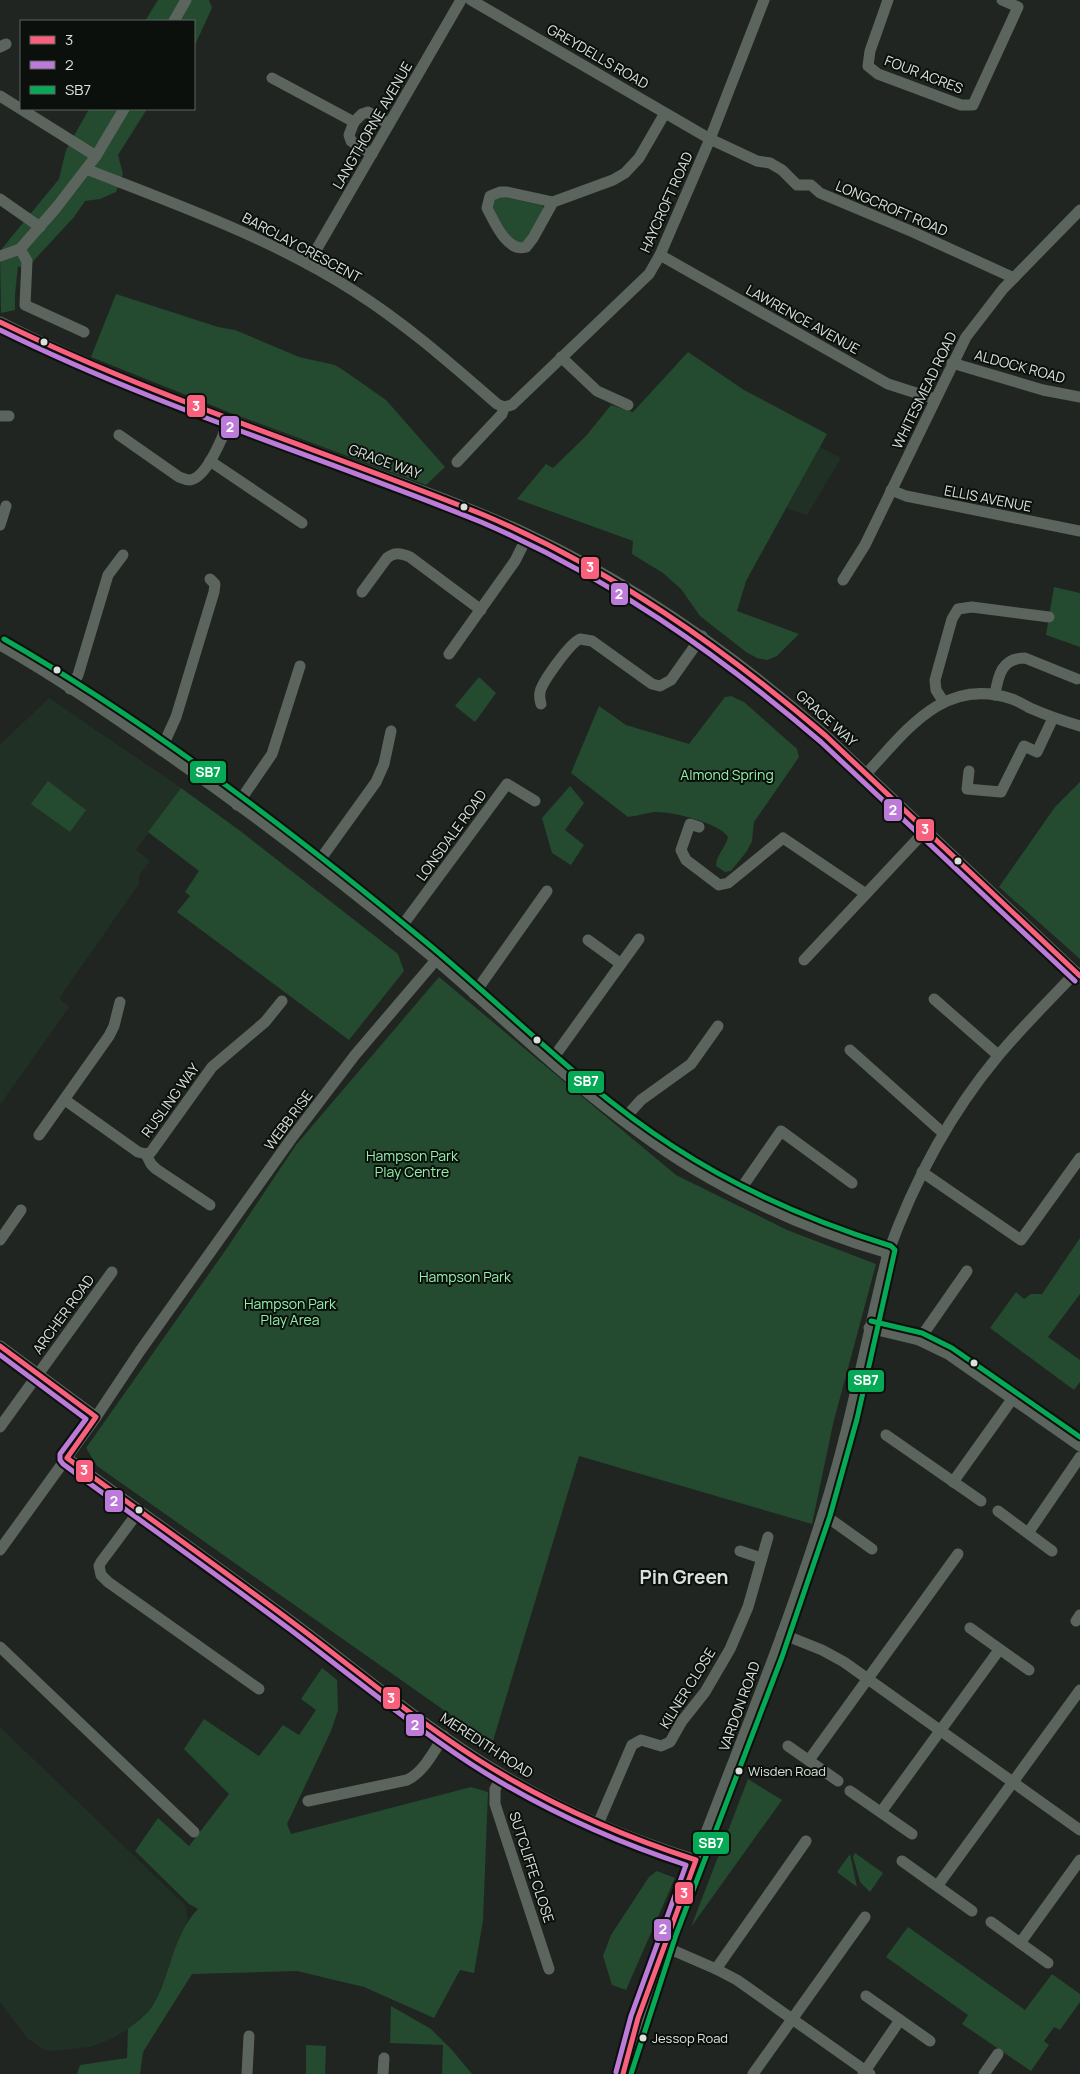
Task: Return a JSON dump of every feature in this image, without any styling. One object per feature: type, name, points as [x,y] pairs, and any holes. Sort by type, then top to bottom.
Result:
[{"type":"street","points":[[175,20],[186,0]]},
{"type":"street","name":"LANGTHORNE AVENUE","points":[[308,264],[461,0]]},
{"type":"street","name":"GREYDELLS ROAD","points":[[472,0],[710,139]]},
{"type":"street","name":"HAYCROFT ROAD","points":[[457,462],[502,414],[504,407],[512,405],[649,274],[660,255],[710,139],[764,0]]},
{"type":"street","name":"FOUR ACRES","points":[[888,0],[870,51],[868,66],[878,74],[961,105],[973,105],[1020,4],[1002,0]]},
{"type":"street","points":[[272,78],[354,122]]},
{"type":"street","points":[[0,96],[20,108]]},
{"type":"street","points":[[22,110],[96,156]]},
{"type":"street","points":[[0,256],[20,249],[40,227],[96,156],[123,110]]},
{"type":"street","points":[[372,154],[351,141],[349,134],[354,122],[359,116],[368,112],[390,124]]},
{"type":"street","points":[[553,202],[534,238],[526,247],[522,248],[517,248],[510,244],[487,208],[490,196],[500,192],[553,202],[613,180],[625,173],[639,158],[665,113]]},
{"type":"street","name":"LONGCROFT ROAD","points":[[710,139],[756,161],[770,163],[782,170],[796,185],[812,185],[820,193],[913,232],[1014,278]]},
{"type":"street","name":"BARCLAY CRESCENT","points":[[86,169],[236,228],[308,264],[354,291],[404,325],[497,404],[504,407]]},
{"type":"street","points":[[0,199],[40,227]]},
{"type":"street","name":"WHITESMEAD ROAD","points":[[843,580],[865,545],[952,363],[972,328],[1048,241],[1079,213]]},
{"type":"street","points":[[20,249],[27,261],[25,305],[84,332]]},
{"type":"street","name":"LAWRENCE AVENUE","points":[[660,255],[888,384],[935,399]]},
{"type":"street","name":"GRACE WAY","points":[[0,322],[120,378],[444,499],[528,535],[654,603],[702,636],[785,700],[1078,974]]},
{"type":"street","points":[[561,357],[597,391],[628,405]]},
{"type":"street","name":"ALDOCK ROAD","points":[[952,363],[1043,390],[1080,397]]},
{"type":"street","points":[[119,435],[182,478],[190,480],[197,477],[210,461],[229,420]]},
{"type":"street","points":[[210,461],[302,523]]},
{"type":"street","name":"ELLIS AVENUE","points":[[891,490],[906,496],[1080,531]]},
{"type":"street","points":[[0,525],[6,506]]},
{"type":"street","points":[[449,654],[515,561],[528,535]]},
{"type":"street","points":[[362,592],[387,558],[391,555],[402,554],[410,557],[481,610]]},
{"type":"street","points":[[70,689],[78,675],[108,575],[123,555]]},
{"type":"street","points":[[161,750],[176,717],[214,592],[215,584],[210,579]]},
{"type":"street","points":[[943,701],[936,690],[935,680],[952,619],[958,609],[972,607],[1049,617]]},
{"type":"street","points":[[542,704],[539,695],[542,687],[572,644],[580,639],[592,641],[652,684],[660,686],[671,680],[702,636]]},
{"type":"street","points":[[0,645],[161,750],[317,864],[436,960],[551,1061],[622,1120],[682,1162],[738,1193],[797,1221],[888,1253]]},
{"type":"street","points":[[995,695],[998,677],[1003,666],[1008,662],[1021,658],[1077,679]]},
{"type":"street","points":[[237,805],[272,754],[300,666]]},
{"type":"street","points":[[866,774],[922,716],[943,701],[972,694],[995,695],[1013,699],[1053,718],[1080,726]]},
{"type":"street","points":[[969,771],[967,789],[1002,792],[1024,746],[1036,752],[1053,718]]},
{"type":"street","points":[[317,864],[376,782],[384,764],[392,731]]},
{"type":"street","name":"LONSDALE ROAD","points":[[399,930],[508,784],[535,802]]},
{"type":"street","points":[[690,824],[682,850],[686,860],[719,886],[728,883],[783,838],[866,894]]},
{"type":"street","points":[[804,960],[926,830]]},
{"type":"street","points":[[474,994],[547,891]]},
{"type":"street","points":[[551,1061],[639,939]]},
{"type":"street","points":[[588,940],[621,964]]},
{"type":"street","name":"WEBB RISE","points":[[0,1550],[292,1139],[355,1056],[436,960]]},
{"type":"street","name":"VARDON ROAD","points":[[623,2074],[638,2018],[663,1946],[746,1734],[823,1514],[888,1253],[903,1212],[943,1133],[969,1093],[998,1056],[1078,974]]},
{"type":"street","points":[[934,999],[998,1056]]},
{"type":"street","name":"RUSLING WAY","points":[[64,1100],[138,1152],[146,1154],[154,1149],[212,1067],[265,1022],[282,1001]]},
{"type":"street","points":[[39,1135],[112,1032],[120,1002]]},
{"type":"street","points":[[622,1120],[641,1100],[691,1064],[718,1026]]},
{"type":"street","points":[[850,1050],[943,1133]]},
{"type":"street","points":[[738,1193],[780,1131],[852,1182]]},
{"type":"street","name":"RUSLING WAY","points":[[146,1154],[156,1169],[210,1205]]},
{"type":"street","points":[[922,1172],[1021,1240],[1080,1158]]},
{"type":"street","points":[[0,1240],[21,1210]]},
{"type":"street","points":[[919,1340],[967,1271]]},
{"type":"street","name":"ARCHER ROAD","points":[[0,1427],[112,1272]]},
{"type":"street","points":[[869,1328],[919,1340],[948,1354],[1080,1446]]},
{"type":"street","name":"ARCHER ROAD","points":[[0,1346],[96,1417]]},
{"type":"street","points":[[953,1482],[1013,1398]]},
{"type":"street","points":[[886,1435],[981,1501]]},
{"type":"street","points":[[1028,1533],[1080,1457]]},
{"type":"street","name":"MEREDITH ROAD","points":[[67,1458],[294,1623],[444,1736],[502,1775],[547,1800],[598,1824],[658,1848],[696,1860]]},
{"type":"street","points":[[139,1511],[101,1562],[99,1566],[101,1575],[116,1588],[260,1689]]},
{"type":"street","points":[[998,1511],[1052,1551]]},
{"type":"street","points":[[823,1514],[872,1549]]},
{"type":"street","name":"KILNER CLOSE","points":[[598,1824],[632,1745],[642,1740],[661,1746],[670,1742],[682,1721],[705,1692],[730,1649],[748,1607],[768,1537]]},
{"type":"street","points":[[740,1550],[761,1558]]},
{"type":"street","points":[[809,1760],[958,1554]]},
{"type":"street","points":[[970,1628],[1029,1670]]},
{"type":"street","points":[[782,1634],[822,1650],[868,1678],[1080,1830]]},
{"type":"street","points":[[0,1647],[194,1832]]},
{"type":"street","points":[[881,1812],[999,1650]]},
{"type":"street","points":[[938,1885],[1013,1783],[1076,1704],[1080,1690]]},
{"type":"street","points":[[308,1801],[414,1777],[422,1769],[444,1736]]},
{"type":"street","points":[[788,1746],[838,1781]]},
{"type":"street","name":"SUTCLIFFE CLOSE","points":[[502,1775],[495,1789],[495,1804],[549,1969]]},
{"type":"street","points":[[850,1790],[912,1834]]},
{"type":"street","points":[[716,1969],[806,1841]]},
{"type":"street","points":[[1020,1943],[1080,1860]]},
{"type":"street","points":[[902,1861],[972,1911]]},
{"type":"street","points":[[773,1866],[783,1873]]},
{"type":"street","points":[[753,2074],[865,1917]]},
{"type":"street","points":[[991,1922],[1048,1963]]},
{"type":"street","points":[[663,1946],[737,1980],[866,2073],[900,2020]]},
{"type":"street","points":[[866,1996],[930,2041]]},
{"type":"street","points":[[247,2074],[249,2036]]},
{"type":"street","points":[[984,2074],[998,2054]]},
{"type":"street","points":[[383,2074],[384,2058]]},
{"type":"shaded area","points":[[820,447],[841,458],[807,515],[786,508]]},
{"type":"shaded area","points":[[49,698],[181,788],[136,850],[150,861],[139,875],[139,884],[59,998],[69,1007],[0,1105],[0,745]]},
{"type":"shaded area","points":[[0,1727],[185,1905],[188,1920],[158,1995],[150,2009],[128,2029],[111,2039],[90,2047],[52,2051],[43,2049],[27,2038],[0,2002]]},
{"type":"green space","points":[[158,0],[209,0],[212,8],[195,45],[195,20],[146,20]]},
{"type":"green space","points":[[88,110],[146,110],[118,155],[123,174],[116,192],[100,199],[85,201],[74,217],[25,270],[18,266],[15,310],[1,313],[0,251],[59,179],[66,150]]},
{"type":"green space","points":[[498,196],[544,207],[524,243],[513,241],[492,209],[491,202]]},
{"type":"green space","points":[[116,294],[218,327],[235,330],[299,357],[335,365],[386,400],[445,467],[426,485],[231,413],[91,357]]},
{"type":"green space","points":[[688,352],[744,390],[827,434],[746,581],[737,611],[799,634],[777,656],[767,660],[757,658],[746,652],[700,616],[681,589],[663,573],[632,554],[633,541],[517,499],[546,464],[553,468],[586,436],[611,405],[633,412]]},
{"type":"green space","points":[[1054,587],[1080,593],[1080,647],[1046,635]]},
{"type":"green space","points":[[479,677],[496,693],[475,722],[455,706]]},
{"type":"green space","name":"Almond Spring","points":[[731,696],[744,702],[797,749],[799,757],[754,822],[752,841],[747,851],[731,871],[725,872],[716,866],[716,862],[728,837],[715,827],[694,819],[662,812],[628,817],[571,773],[599,706],[626,725],[689,744],[725,697]]},
{"type":"green space","points":[[48,781],[86,810],[70,832],[31,804]]},
{"type":"green space","points":[[1080,782],[1080,959],[999,887],[1055,807]]},
{"type":"green space","points":[[570,786],[584,803],[565,830],[584,845],[571,865],[552,853],[542,818]]},
{"type":"green space","points":[[181,788],[239,830],[398,954],[404,971],[349,1040],[177,912],[190,896],[185,892],[199,871],[148,832]]},
{"type":"green space","name":"Hampson Park","points":[[439,977],[676,1175],[787,1230],[876,1264],[833,1424],[812,1524],[579,1456],[492,1744],[97,1466],[86,1448],[225,1251],[296,1145]]},
{"type":"green space","points":[[1080,1238],[1080,1294],[1048,1337],[1080,1360],[1080,1382],[1074,1390],[990,1328],[1016,1292],[1024,1299],[1031,1294],[1042,1294]]},
{"type":"green space","points":[[322,1668],[337,1680],[338,1710],[331,1731],[287,1824],[291,1834],[471,1787],[488,1792],[483,1921],[474,1973],[460,1970],[434,2018],[364,1987],[297,1971],[192,1974],[143,2052],[140,2074],[77,2074],[80,2065],[127,2058],[128,2029],[151,2008],[158,1996],[182,1931],[198,1909],[189,1904],[135,1851],[158,1818],[189,1846],[229,1794],[184,1749],[204,1719],[259,1756],[283,1725],[299,1735],[316,1710],[301,1699]]},
{"type":"green space","points":[[748,1779],[782,1800],[691,1927]]},
{"type":"green space","points":[[855,1853],[883,1873],[870,1892],[860,1882],[853,1857]]},
{"type":"green space","points":[[850,1854],[857,1887],[837,1872]]},
{"type":"green space","points":[[657,1871],[675,1878],[626,1990],[612,1985],[603,1956],[611,1935],[649,1877]]},
{"type":"green space","points":[[908,1927],[1025,2010],[1052,1974],[1080,1994],[1080,2002],[1060,2030],[1054,2027],[1044,2041],[1049,2045],[1031,2071],[962,2024],[968,2015],[886,1957]]},
{"type":"green space","points":[[391,2006],[431,2029],[472,2074],[442,2074],[443,2045],[390,2043]]},
{"type":"green space","points":[[306,2045],[326,2046],[325,2074],[306,2074]]},
{"type":"transit line","name":"3","points":[[0,322],[119,376],[484,515],[531,536],[621,585],[706,641],[787,703],[826,736],[1080,976]]},
{"type":"transit line","name":"2","points":[[0,330],[118,383],[481,522],[528,543],[617,592],[659,619],[742,678],[821,742],[1075,981]]},
{"type":"transit line","name":"SB7","points":[[4,639],[114,707],[275,821],[427,943],[578,1075],[674,1147],[726,1178],[779,1204],[834,1227],[891,1246],[895,1250],[857,1419],[830,1516],[782,1657],[676,1935],[631,2074]]},
{"type":"transit line","name":"SB7","points":[[871,1321],[922,1333],[952,1348],[1080,1437]]},
{"type":"transit line","name":"3","points":[[0,1346],[96,1417],[67,1458],[267,1604],[408,1711],[477,1759],[556,1804],[611,1829],[696,1860],[638,2018],[623,2074]]},
{"type":"transit line","name":"2","points":[[0,1355],[86,1419],[60,1454],[60,1460],[63,1464],[292,1631],[403,1716],[471,1764],[496,1780],[575,1821],[630,1845],[686,1865],[631,2016],[616,2072]]},
{"type":"place","name":"Wisden Road","points":[[739,1771]]},
{"type":"place","name":"Jessop Road","points":[[643,2038]]},
{"type":"district","name":"Pin Green","points":[[684,1577]]},
{"type":"park label","name":"Hampson Park Play Centre","points":[[412,1164]]},
{"type":"park label","name":"Hampson Park Play Area","points":[[290,1312]]}]
